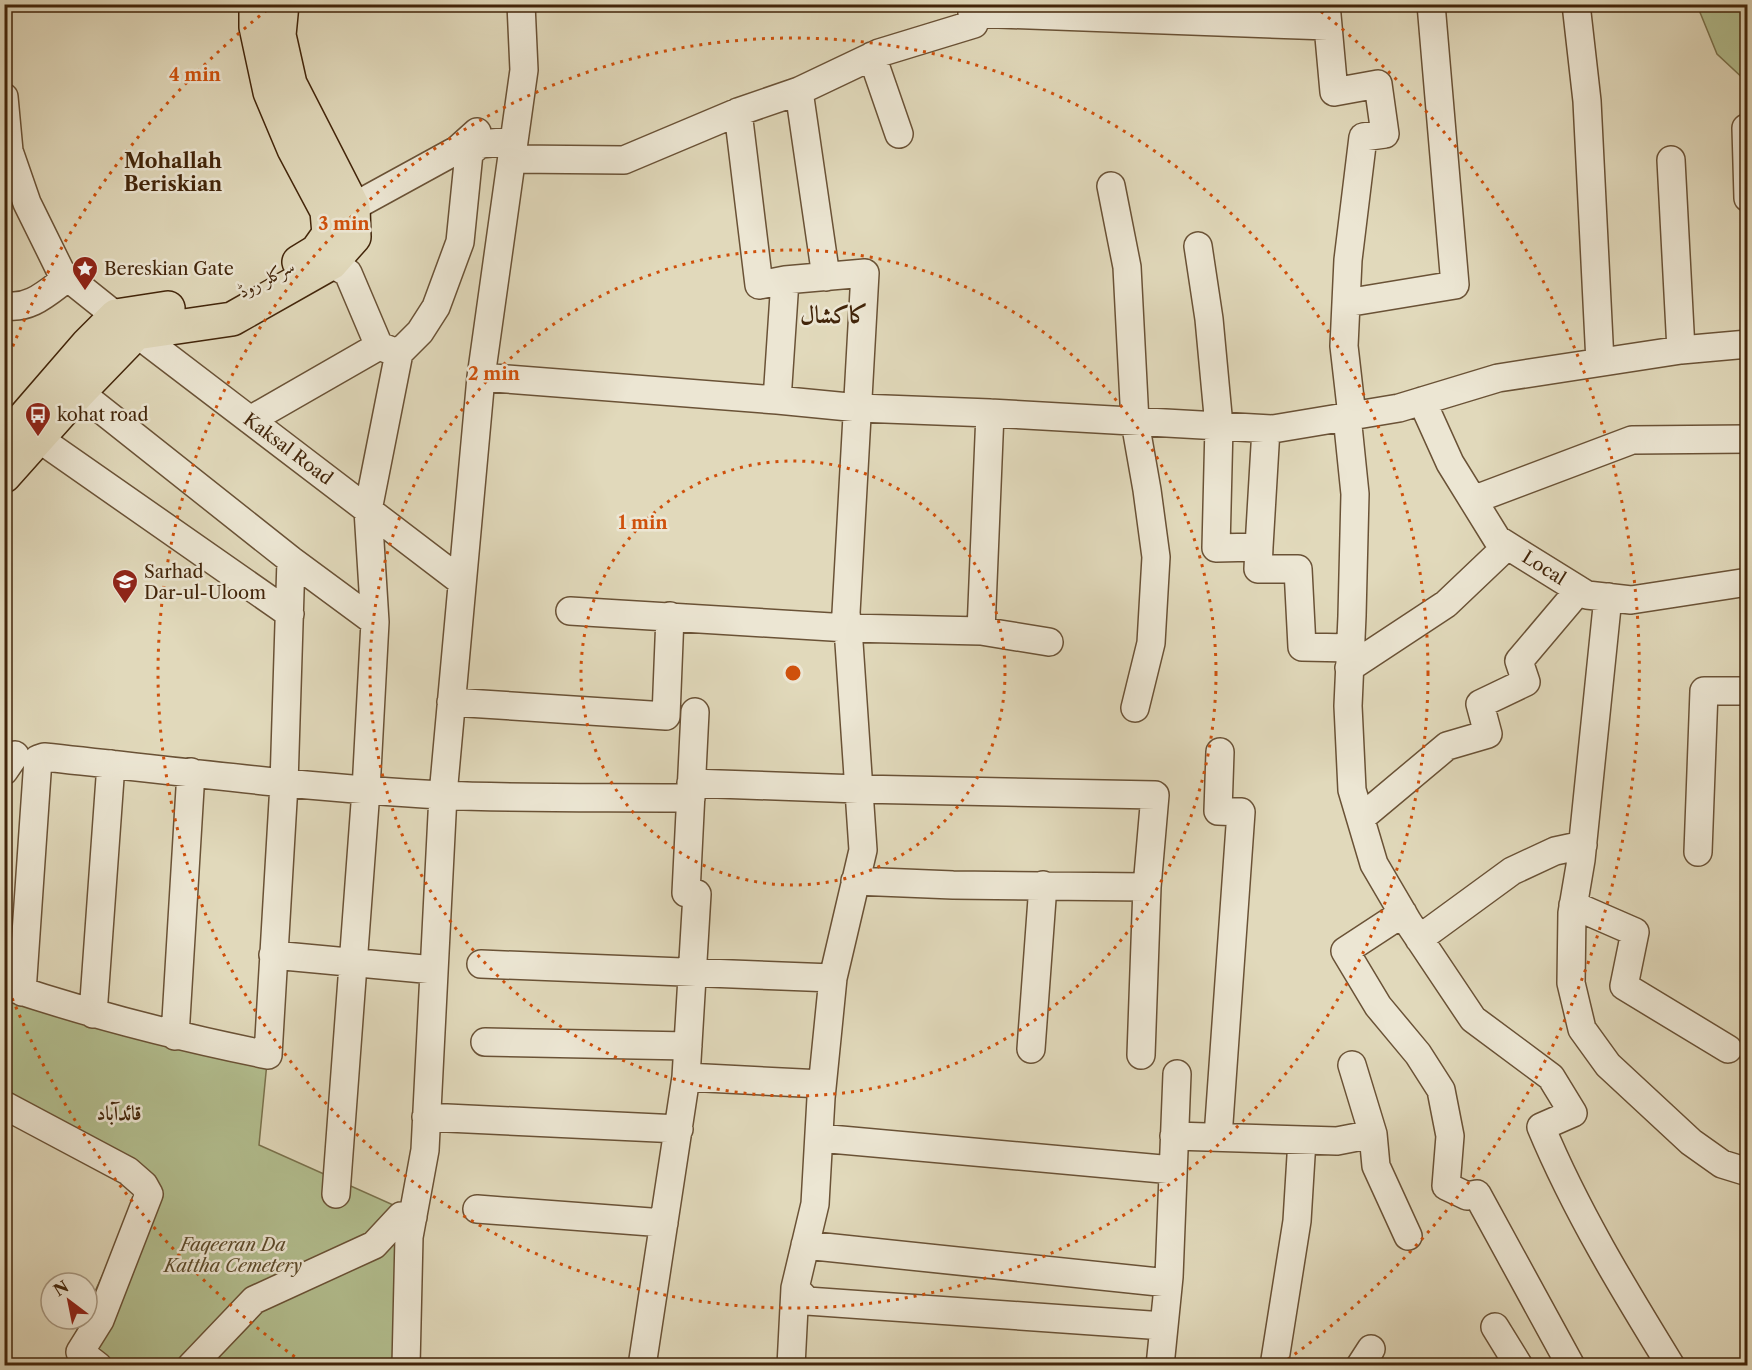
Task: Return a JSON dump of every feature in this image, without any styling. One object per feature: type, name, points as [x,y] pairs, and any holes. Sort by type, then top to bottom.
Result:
[{"type":"main road","points":[[256,4],[256,27],[270,92],[294,149],[327,211],[329,234],[324,257]]},
{"type":"main road","points":[[282,4],[279,34],[290,84],[353,207]]},
{"type":"main road","name":"سرکلر روڈ","points":[[126,325],[151,309],[227,300],[281,272],[324,257],[354,237],[353,207]]},
{"type":"main road","points":[[4,476],[78,393],[126,325]]},
{"type":"main road","points":[[4,441],[94,337],[126,325]]},
{"type":"street","points":[[406,1365],[409,1237],[425,1150],[443,795],[481,377],[524,70],[521,4]]},
{"type":"street","points":[[1346,303],[1455,285],[1431,4]]},
{"type":"street","points":[[1576,4],[1587,101],[1600,362]]},
{"type":"street","points":[[353,207],[458,150],[478,131],[514,141],[624,160],[738,112],[799,91],[872,56],[974,24],[972,13],[1316,15],[1334,92],[1378,84],[1384,134],[1363,137],[1348,260],[1344,346],[1355,494],[1347,706],[1352,790],[1374,864],[1419,939],[1473,1019],[1551,1077],[1574,1113],[1541,1127],[1559,1171],[1613,1273],[1671,1365]]},
{"type":"street","points":[[872,56],[899,134]]},
{"type":"street","points":[[799,91],[826,277]]},
{"type":"street","name":"Kaksal Road","points":[[4,97],[9,151],[27,203],[61,272],[126,325],[462,581]]},
{"type":"street","points":[[738,112],[759,285],[784,280],[865,273],[846,613],[863,850],[833,978],[822,1084],[815,1204],[795,1288],[791,1365]]},
{"type":"street","points":[[1746,128],[1748,198]]},
{"type":"street","points":[[250,420],[420,332],[436,307],[460,242],[469,153],[480,144],[514,141]]},
{"type":"street","points":[[1671,160],[1681,350]]},
{"type":"street","points":[[1111,186],[1126,267],[1135,422],[1156,557],[1151,643],[1135,708]]},
{"type":"street","points":[[1198,246],[1209,319],[1219,426],[1216,548],[1259,548]]},
{"type":"street","points":[[324,257],[348,273],[389,350],[368,510],[375,622],[366,790],[336,1194]]},
{"type":"street","points":[[4,305],[17,308],[35,301],[68,278]]},
{"type":"street","points":[[777,400],[784,280]]},
{"type":"street","points":[[481,377],[859,408],[1266,429],[1399,408],[1498,378],[1681,350],[1748,344]]},
{"type":"street","points":[[78,393],[291,560],[375,622]]},
{"type":"street","name":"Local","points":[[1422,401],[1449,463],[1497,539],[1587,595],[1631,600],[1748,582]]},
{"type":"street","points":[[981,631],[990,413]]},
{"type":"street","points":[[1266,429],[1258,568],[1298,569],[1302,647],[1350,658],[1446,604],[1507,546]]},
{"type":"street","points":[[38,438],[290,614]]},
{"type":"street","points":[[1473,501],[1632,440],[1748,439]]},
{"type":"street","points":[[291,560],[284,784],[268,1055],[175,1036],[13,989],[38,759],[44,757],[284,784],[443,795],[858,789],[1155,795],[1147,887],[1141,1055]]},
{"type":"street","points":[[1360,818],[1448,746],[1488,734],[1480,704],[1527,682],[1519,661],[1579,590]]},
{"type":"street","points":[[1608,597],[1583,845],[1574,905],[1571,983],[1582,1029],[1608,1065],[1691,1142],[1722,1164],[1748,1172]]},
{"type":"street","points":[[570,611],[848,628],[981,631],[1049,642]]},
{"type":"street","points":[[451,702],[666,716],[670,616]]},
{"type":"street","points":[[1698,852],[1704,691],[1748,691]]},
{"type":"street","points":[[642,1365],[686,1077],[697,894],[686,893],[695,712]]},
{"type":"street","points":[[1218,1137],[1240,812],[1218,811],[1220,752]]},
{"type":"street","points":[[93,1014],[111,765]]},
{"type":"street","points":[[175,1036],[191,772]]},
{"type":"street","points":[[1419,939],[1512,871],[1555,851],[1583,845]]},
{"type":"street","points":[[855,881],[953,885],[1147,887]]},
{"type":"street","points":[[1031,1049],[1043,885]]},
{"type":"street","points":[[1574,905],[1635,932],[1624,986],[1728,1049]]},
{"type":"street","points":[[1403,913],[1346,951],[1378,1006],[1418,1054],[1441,1089],[1450,1136],[1446,1186],[1467,1196],[1477,1194],[1563,1363]]},
{"type":"street","points":[[273,956],[434,970]]},
{"type":"street","points":[[481,964],[833,978]]},
{"type":"street","points":[[485,1042],[688,1046]]},
{"type":"street","points":[[1352,1065],[1373,1134],[1376,1166],[1408,1236]]},
{"type":"street","points":[[1160,1365],[1168,1283],[1177,1074]]},
{"type":"street","points":[[686,1077],[822,1084]]},
{"type":"street","points":[[4,1105],[128,1171],[144,1185],[149,1194],[100,1320],[80,1352],[98,1365]]},
{"type":"street","points":[[426,1117],[678,1129]]},
{"type":"street","points":[[1174,1136],[1337,1141],[1373,1134]]},
{"type":"street","points":[[819,1138],[1173,1170]]},
{"type":"street","points":[[1274,1365],[1297,1221],[1302,1140]]},
{"type":"street","points":[[477,1209],[664,1223]]},
{"type":"street","points":[[191,1365],[254,1300],[374,1245],[401,1216],[413,1216]]},
{"type":"street","points":[[805,1245],[1168,1283]]},
{"type":"street","points":[[795,1288],[807,1301],[1164,1326]]},
{"type":"street","points":[[1495,1327],[1519,1365]]},
{"type":"green space","points":[[1697,5],[1747,5],[1747,82],[1717,54]]},
{"type":"green space","name":"Faqeeran Da Kattha Cemetery","points":[[5,978],[268,1052],[259,1145],[400,1208],[408,1365],[101,1365],[72,1341],[77,1331],[99,1331],[99,1283],[141,1191],[5,1111]]},
{"type":"place","name":"Bereskian Gate","points":[[85,292]]},
{"type":"place","name":"kohat road","points":[[38,438]]},
{"type":"place","name":"Sarhad Dar-ul-Uloom","points":[[125,605]]},
{"type":"district","name":"Mohallah Beriskian","points":[[173,172]]},
{"type":"district","name":"کاکشال","points":[[834,315]]},
{"type":"district","name":"قائدآباد","points":[[119,1113]]}]
